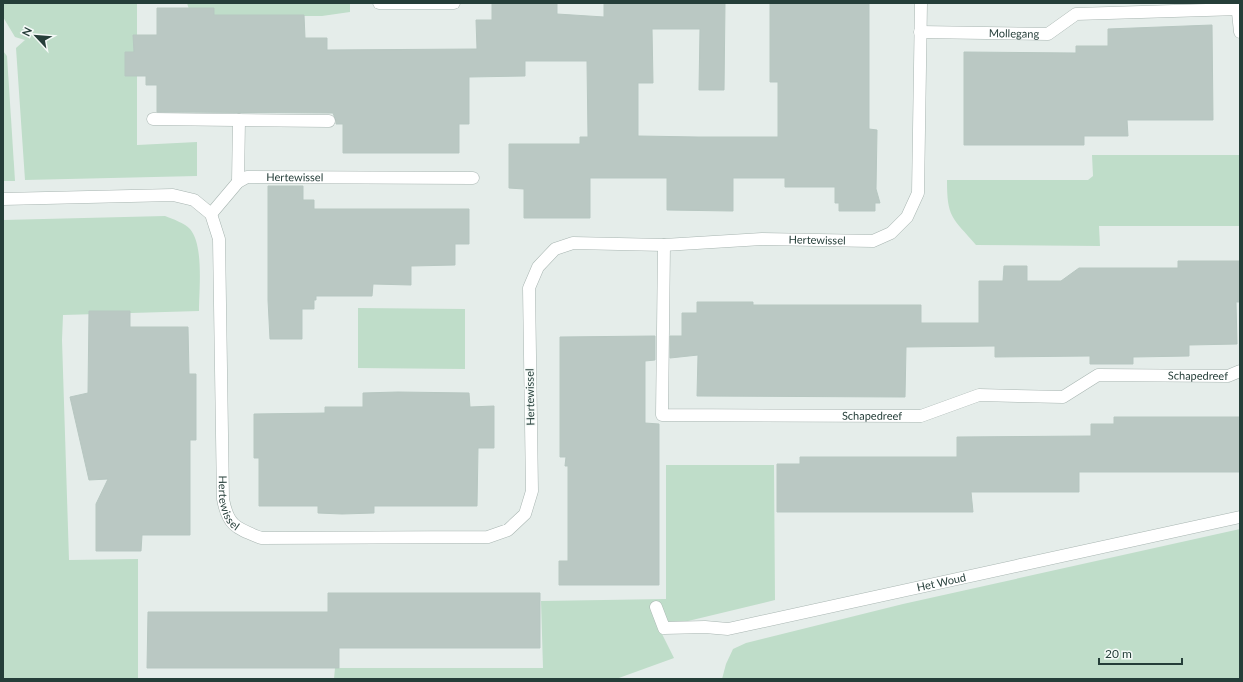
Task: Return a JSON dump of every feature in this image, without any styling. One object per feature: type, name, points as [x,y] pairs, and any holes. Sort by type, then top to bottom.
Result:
[{"type":"street","points":[[379,3],[454,3]]},
{"type":"street","name":"Hertewissel","points":[[211,214],[219,239],[223,499],[226,517],[240,530],[261,538],[488,538],[508,530],[525,514],[532,491],[529,288],[538,267],[556,249],[573,243],[664,245],[762,239],[873,241],[891,233],[907,217],[918,193],[921,3]]},
{"type":"street","points":[[1238,6],[1240,32]]},
{"type":"street","name":"Mollegang","points":[[920,32],[1048,34],[1076,14],[1238,6]]},
{"type":"street","points":[[153,119],[328,121]]},
{"type":"street","points":[[3,199],[173,195],[194,200],[211,214],[238,182],[239,120]]},
{"type":"street","name":"Hertewissel","points":[[238,182],[247,177],[473,178]]},
{"type":"street","name":"Schapedreef","points":[[664,245],[662,415],[922,416],[979,395],[1063,397],[1098,375],[1228,376],[1240,371]]},
{"type":"street","name":"Het Woud","points":[[656,607],[664,628],[705,627],[728,629],[1240,517]]},
{"type":"green space","points":[[3,3],[161,3],[137,4],[137,145],[197,142],[197,176],[25,180],[16,48],[25,40],[15,37],[3,17]]},
{"type":"green space","points":[[187,3],[350,3],[350,12],[322,16],[191,16]]},
{"type":"green space","points":[[3,51],[7,56],[15,181],[3,181]]},
{"type":"green space","points":[[1092,155],[1240,155],[1240,226],[1099,226],[1100,246],[976,245],[952,216],[948,202],[947,180],[1088,180],[1093,176]]},
{"type":"green space","points":[[165,216],[185,225],[190,229],[194,236],[199,256],[200,268],[199,311],[63,315],[62,340],[69,560],[138,559],[138,679],[3,679],[3,220]]},
{"type":"green space","points":[[358,308],[465,309],[465,369],[358,368]]},
{"type":"green space","points":[[666,465],[774,465],[775,600],[659,628],[674,658],[616,679],[334,679],[335,668],[543,668],[541,601],[666,599]]},
{"type":"green space","points":[[1240,529],[1240,679],[722,679],[726,664],[733,649],[746,643],[903,604]]},
{"type":"building","points":[[492,3],[557,3],[557,14],[604,17],[604,3],[725,3],[724,90],[699,90],[700,29],[652,29],[653,83],[638,83],[638,136],[778,137],[778,82],[770,82],[770,3],[869,3],[869,129],[877,130],[876,189],[880,203],[875,203],[875,211],[839,211],[839,203],[835,203],[835,187],[785,187],[785,178],[733,178],[733,211],[667,210],[667,178],[590,178],[590,218],[524,218],[524,189],[509,188],[509,144],[580,144],[580,137],[588,137],[587,61],[525,61],[525,76],[469,77],[469,124],[459,124],[459,153],[343,153],[343,124],[336,124],[333,113],[157,112],[157,85],[146,85],[146,76],[125,76],[125,52],[134,52],[133,35],[157,35],[157,8],[214,8],[214,15],[304,15],[305,38],[327,38],[327,50],[477,49],[476,20],[492,20]]},
{"type":"building","points":[[1212,25],[1213,120],[1127,120],[1128,136],[1084,136],[1084,145],[964,145],[964,52],[1076,53],[1076,46],[1108,46],[1108,29]]},
{"type":"building","points":[[268,186],[303,186],[303,200],[314,200],[314,209],[469,209],[469,244],[455,244],[455,265],[411,266],[411,285],[373,284],[372,296],[316,296],[316,300],[314,300],[314,309],[302,309],[302,339],[270,339],[268,300]]},
{"type":"building","points":[[1178,261],[1240,261],[1240,302],[1236,302],[1237,344],[1189,345],[1189,356],[1133,357],[1133,364],[1090,364],[1090,356],[995,357],[995,346],[906,347],[905,397],[697,396],[698,355],[670,358],[670,336],[682,336],[682,313],[697,313],[697,302],[753,302],[753,305],[921,305],[921,323],[979,323],[979,281],[1003,281],[1004,266],[1027,266],[1027,281],[1061,281],[1079,268],[1178,268]]},
{"type":"building","points":[[89,311],[130,311],[130,327],[188,327],[189,374],[196,374],[196,440],[190,440],[190,535],[142,535],[141,551],[96,551],[96,504],[108,479],[89,480],[70,397],[88,393]]},
{"type":"building","points":[[655,336],[655,360],[645,361],[645,423],[659,424],[659,585],[559,585],[559,561],[568,561],[568,466],[565,466],[566,457],[560,457],[560,337]]},
{"type":"building","points":[[363,393],[469,393],[470,407],[494,406],[494,448],[478,448],[477,506],[374,506],[374,513],[342,514],[318,513],[318,506],[259,506],[259,458],[254,458],[254,414],[325,413],[325,407],[363,407]]},
{"type":"building","points":[[1114,417],[1240,417],[1240,472],[1079,472],[1079,492],[971,492],[973,512],[777,512],[777,464],[800,464],[800,457],[957,457],[957,437],[1091,436],[1091,424],[1114,424]]},
{"type":"building","points":[[328,593],[540,593],[540,648],[339,648],[339,668],[147,668],[148,612],[328,612]]}]
